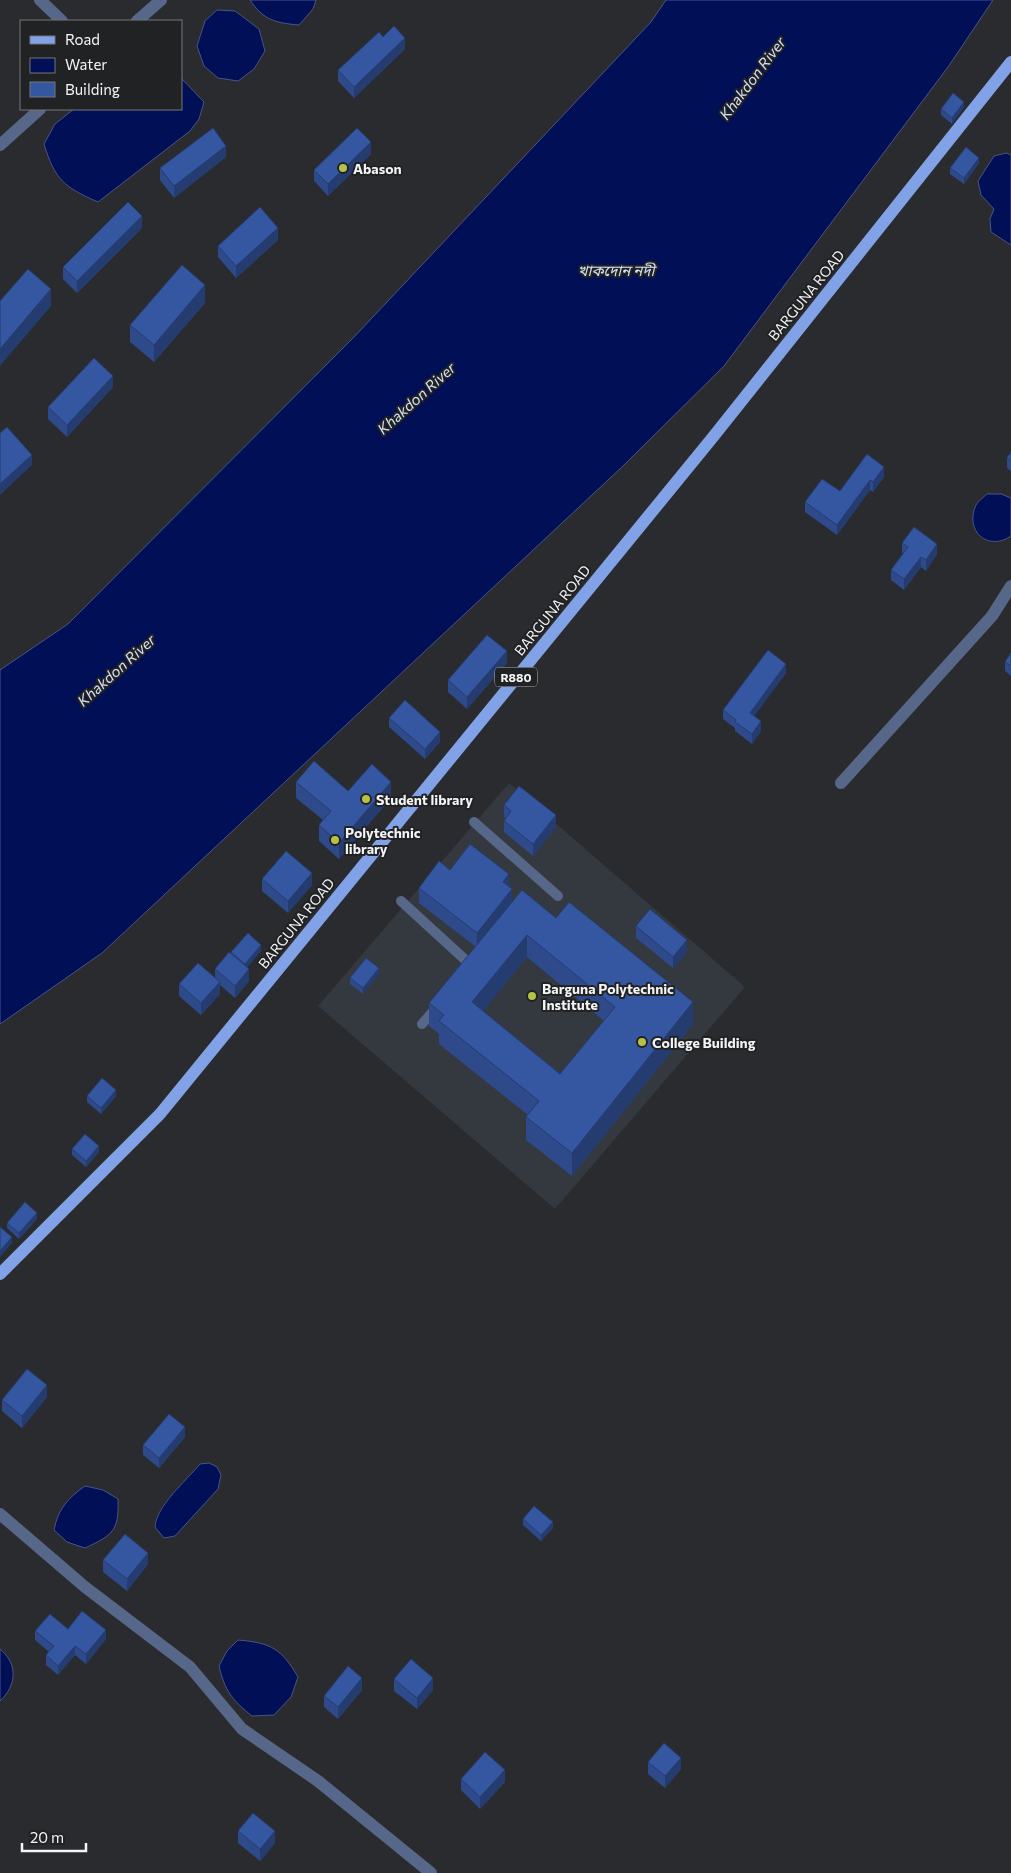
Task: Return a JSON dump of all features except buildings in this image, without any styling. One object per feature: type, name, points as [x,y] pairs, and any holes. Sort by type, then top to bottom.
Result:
[{"type":"main road","name":"BARGUNA ROAD","points":[[0,1274],[160,1114],[713,437],[1011,62]]},
{"type":"street","points":[[40,0],[61,20]]},
{"type":"street","points":[[138,20],[161,0]]},
{"type":"street","points":[[0,144],[39,110]]},
{"type":"street","points":[[841,783],[992,616],[1011,586]]},
{"type":"street","points":[[0,1514],[85,1587],[190,1667],[242,1729],[318,1781],[431,1873]]},
{"type":"lane","points":[[474,822],[558,896]]},
{"type":"lane","points":[[401,902],[474,962],[459,980]]},
{"type":"lane","points":[[422,1024],[447,995]]},
{"type":"shaded area","name":"Barguna Polytechnic Institute","points":[[509,783],[745,987],[555,1209],[318,1006]]},
{"type":"water","points":[[250,0],[316,0],[313,9],[299,25],[283,23],[265,16]]},
{"type":"water","name":"খাকদোন নদী","points":[[666,0],[993,0],[948,67],[724,366],[623,466],[102,953],[0,1024],[0,670],[68,624],[354,337],[651,22]]},
{"type":"water","points":[[217,10],[235,11],[259,29],[265,51],[254,69],[238,81],[218,78],[204,66],[197,46],[205,21]]},
{"type":"water","points":[[182,79],[204,102],[199,119],[190,131],[98,202],[69,187],[62,181],[52,166],[44,144],[55,124],[73,110],[182,110]]},
{"type":"water","points":[[1006,153],[1011,155],[1011,245],[991,232],[990,219],[994,209],[981,195],[978,181],[994,156]]},
{"type":"water","points":[[987,494],[1001,494],[1011,498],[1011,536],[994,542],[980,536],[973,523],[976,505]]},
{"type":"water","points":[[209,1463],[217,1467],[221,1475],[218,1489],[175,1536],[164,1538],[155,1527],[166,1502],[200,1464]]},
{"type":"water","points":[[85,1486],[103,1490],[118,1499],[118,1510],[112,1531],[85,1548],[67,1542],[54,1530],[61,1510]]},
{"type":"water","points":[[238,1640],[267,1645],[274,1649],[286,1659],[298,1677],[291,1697],[274,1715],[252,1716],[234,1700],[227,1689],[219,1666],[227,1651]]},
{"type":"water","points":[[0,1649],[10,1661],[13,1675],[10,1688],[0,1701]]},
{"type":"place","name":"Abason","points":[[343,168]]},
{"type":"place","name":"Student library","points":[[366,799]]},
{"type":"place","name":"Polytechnic library","points":[[335,840]]},
{"type":"place","name":"Barguna Polytechnic Institute","points":[[532,996]]},
{"type":"place","name":"College Building","points":[[642,1042]]},
{"type":"water label","name":"Khakdon River","points":[[752,78]]},
{"type":"water label","name":"Khakdon River","points":[[416,398]]},
{"type":"water label","name":"Khakdon River","points":[[116,670]]}]
